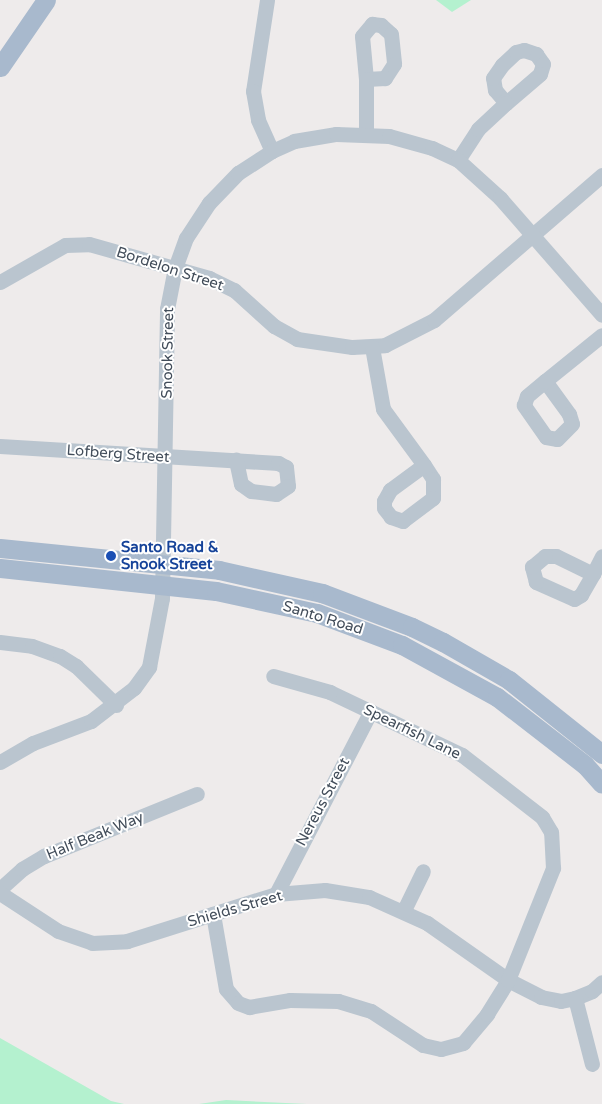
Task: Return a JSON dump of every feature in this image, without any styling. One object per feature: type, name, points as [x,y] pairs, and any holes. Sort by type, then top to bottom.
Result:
[{"type":"main road","points":[[0,67],[46,0]]},
{"type":"main road","name":"Santo Road","points":[[0,548],[219,570],[322,593],[412,627],[509,680],[602,754]]},
{"type":"main road","name":"Santo Road","points":[[0,568],[216,591],[317,613],[402,645],[497,697],[585,765],[602,784]]},
{"type":"street","points":[[268,0],[268,14],[256,58],[253,91],[258,120],[272,150]]},
{"type":"street","points":[[366,79],[366,133]]},
{"type":"street","points":[[458,160],[478,129],[506,103]]},
{"type":"street","name":"Snook Street","points":[[0,762],[32,743],[91,722],[116,705],[134,688],[149,666],[155,647],[162,584],[166,457],[167,309],[175,268],[186,238],[209,203],[238,173],[272,150],[294,141],[336,134],[366,133],[415,142],[458,160],[500,198],[534,234],[602,314]]},
{"type":"street","name":"Bordelon Street","points":[[0,282],[66,245],[89,244],[175,268],[234,290],[274,326],[297,339],[324,345],[372,347],[400,339],[434,320],[602,175]]},
{"type":"street","points":[[545,381],[602,335]]},
{"type":"street","points":[[372,347],[383,409],[424,465]]},
{"type":"street","name":"Lofberg Street","points":[[0,446],[236,460]]},
{"type":"street","points":[[593,574],[602,556]]},
{"type":"street","points":[[0,642],[32,646],[60,656],[76,666],[116,705]]},
{"type":"street","name":"Spearfish Lane","points":[[213,914],[226,989],[238,1004],[249,1007],[290,1000],[338,1001],[371,1011],[423,1045],[441,1049],[463,1043],[469,1037],[508,980],[553,868],[551,832],[542,817],[520,797],[462,756],[330,692],[272,676]]},
{"type":"street","name":"Nereus Street","points":[[276,894],[371,711]]},
{"type":"street","name":"Half Beak Way","points":[[0,889],[22,869],[44,856],[197,794]]},
{"type":"street","points":[[404,910],[423,871]]},
{"type":"street","name":"Shields Street","points":[[0,893],[58,931],[92,943],[127,940],[276,894],[325,890],[369,897],[404,910],[508,980],[541,997],[561,1001],[575,998],[592,991],[602,982]]},
{"type":"street","points":[[575,998],[592,1064]]},
{"type":"green space","points":[[436,0],[471,0],[452,12]]},
{"type":"green space","points":[[0,1038],[111,1101],[124,1104],[0,1104]]},
{"type":"green space","points":[[226,1100],[307,1104],[199,1104]]},
{"type":"place","name":"Santo Road & Snook Street","points":[[111,556]]}]
